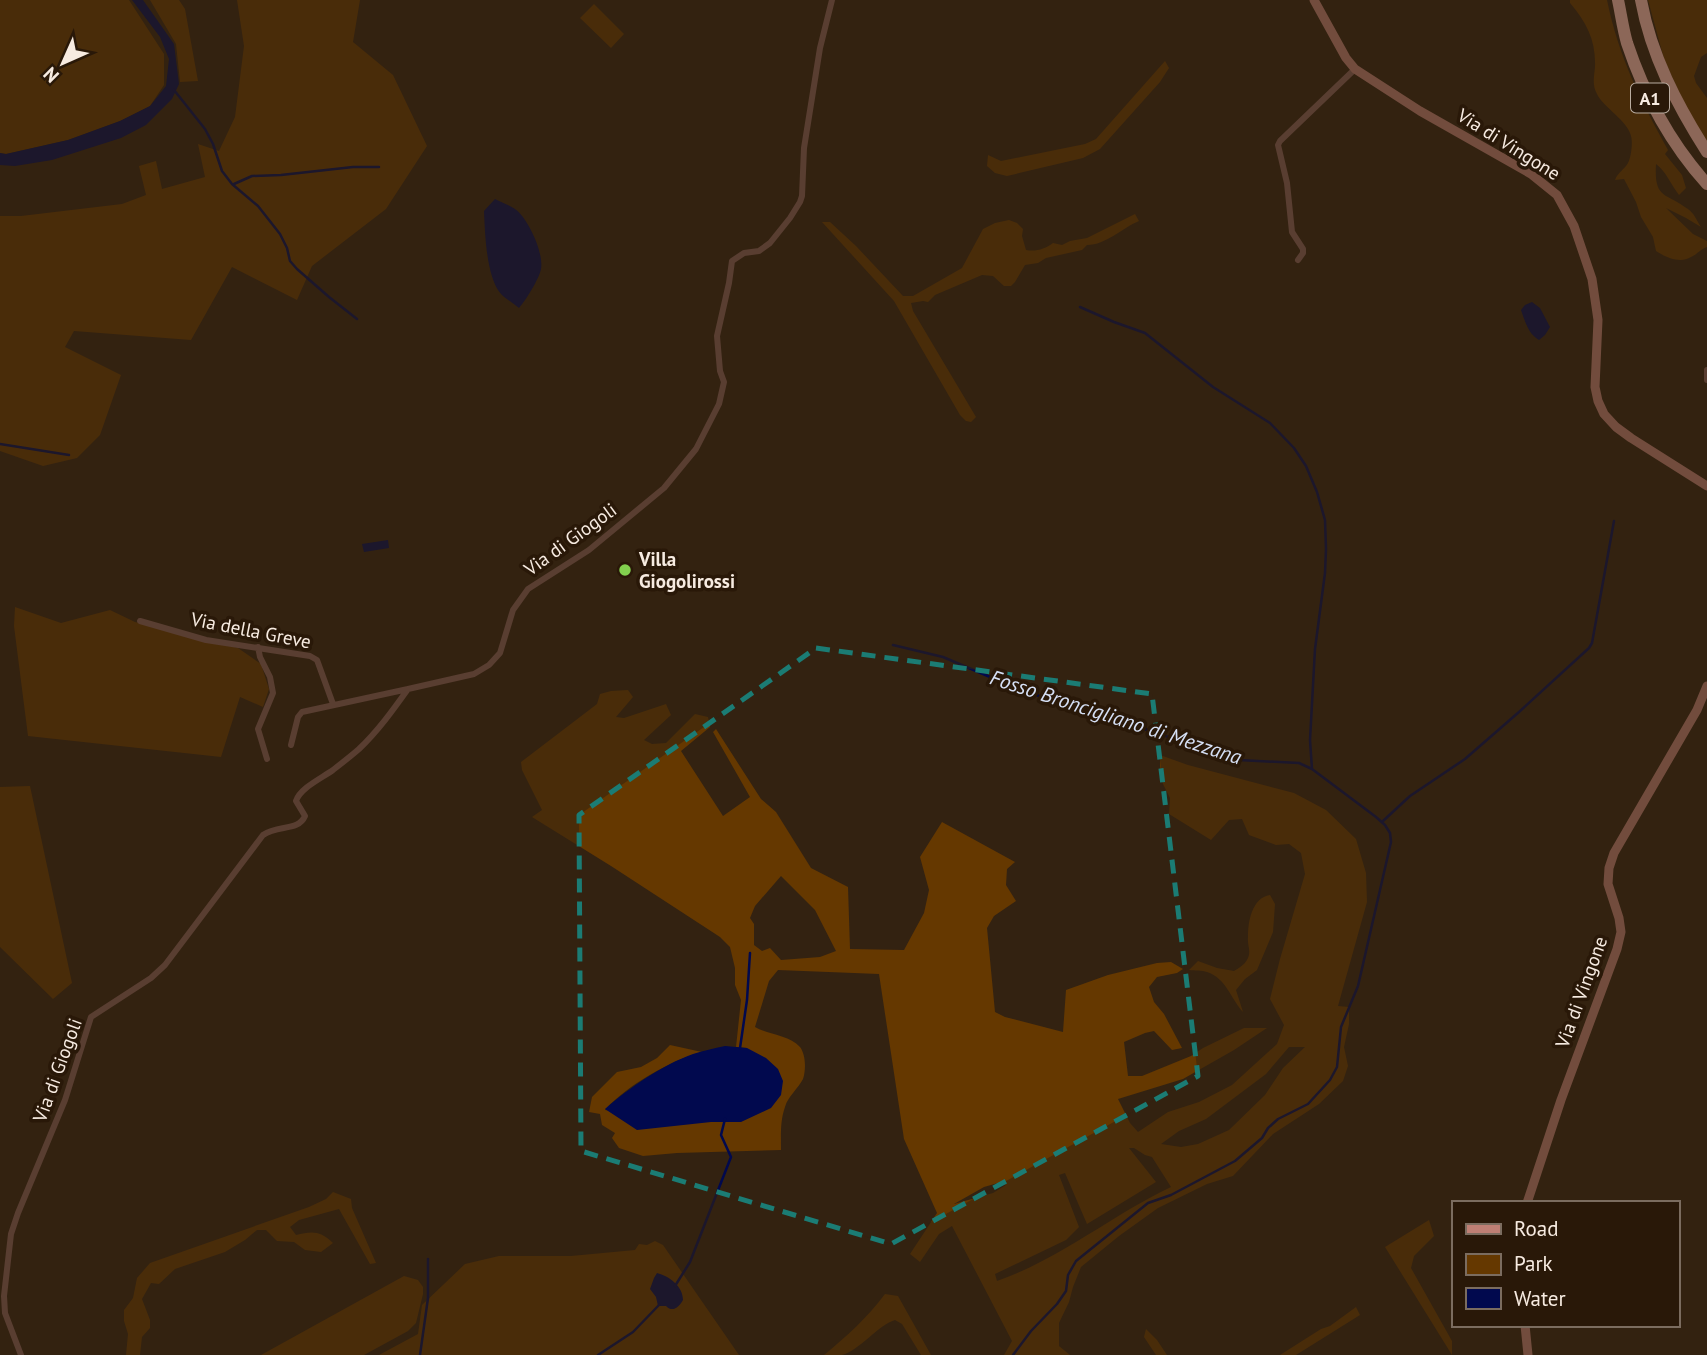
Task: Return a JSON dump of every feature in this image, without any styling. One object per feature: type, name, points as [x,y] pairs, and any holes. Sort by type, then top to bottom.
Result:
[{"type":"highway","name":"A1","points":[[1619,0],[1626,41],[1644,86],[1670,135],[1707,184]]},
{"type":"highway","name":"A1","points":[[1641,0],[1656,54],[1671,91],[1707,152]]},
{"type":"street","name":"Via di Giogoli","points":[[21,1355],[5,1313],[4,1296],[11,1234],[65,1100],[91,1017],[151,978],[165,965],[263,835],[303,821],[305,816],[296,801],[297,796],[359,749],[384,722],[408,689],[474,674],[489,665],[500,653],[513,610],[528,589],[589,550],[664,488],[696,449],[719,404],[724,382],[720,371],[718,336],[732,261],[744,253],[759,251],[770,243],[790,218],[802,196],[804,148],[820,48],[832,0]]},
{"type":"street","name":"Via di Vingone","points":[[1314,0],[1346,58],[1356,69],[1420,111],[1531,174],[1557,195],[1574,226],[1592,279],[1598,320],[1595,387],[1604,414],[1631,438],[1707,486]]},
{"type":"street","points":[[1298,260],[1303,249],[1293,232],[1287,183],[1278,145],[1356,69]]},
{"type":"street","points":[[1707,370],[1707,380]]},
{"type":"street","name":"Via della Greve","points":[[139,621],[206,640],[310,656],[317,660],[333,704]]},
{"type":"street","points":[[258,648],[271,677],[273,693],[258,729],[267,759]]},
{"type":"street","name":"Via di Vingone","points":[[1528,1201],[1560,1100],[1617,949],[1621,932],[1608,884],[1614,853],[1697,710],[1707,686]]},
{"type":"street","points":[[291,745],[298,717],[302,712],[408,689]]},
{"type":"street","points":[[1525,1327],[1528,1355]]},
{"type":"highlighted area","points":[[816,648],[1152,694],[1198,1076],[891,1244],[581,1151],[579,815]]},
{"type":"green space","points":[[0,0],[129,0],[164,54],[164,85],[150,106],[120,121],[68,140],[6,154],[0,153]]},
{"type":"green space","points":[[150,0],[179,0],[185,9],[198,81],[180,82],[176,44]]},
{"type":"green space","points":[[237,0],[360,0],[353,42],[393,75],[427,146],[386,209],[312,266],[297,300],[232,267],[191,340],[74,331],[65,347],[121,375],[100,435],[77,458],[43,466],[0,451],[0,216],[122,204],[146,195],[139,166],[156,161],[162,189],[205,177],[198,144],[219,151],[235,117],[244,46]]},
{"type":"green space","points":[[1570,0],[1607,0],[1632,78],[1668,150],[1665,154],[1682,175],[1686,188],[1679,195],[1656,164],[1659,189],[1690,211],[1701,227],[1666,208],[1693,234],[1707,241],[1707,247],[1687,259],[1673,259],[1656,251],[1653,237],[1624,179],[1615,180],[1629,160],[1631,136],[1625,125],[1595,91],[1592,41],[1586,25]]},
{"type":"green space","points":[[1648,0],[1707,0],[1707,53],[1701,57],[1694,76],[1707,98],[1707,143],[1682,99],[1664,59]]},
{"type":"green space","points":[[594,4],[624,34],[611,48],[580,18]]},
{"type":"green space","points":[[1165,61],[1169,68],[1160,82],[1100,149],[1083,158],[1007,176],[995,173],[987,166],[988,155],[1001,161],[1085,144],[1096,139]]},
{"type":"green space","points":[[1135,214],[1139,221],[1107,239],[1087,245],[1082,250],[1025,265],[1011,286],[1004,286],[993,276],[982,275],[935,295],[928,302],[911,303],[913,311],[976,417],[971,422],[960,415],[894,301],[822,222],[830,222],[903,296],[913,296],[962,268],[983,229],[995,223],[1009,220],[1017,223],[1023,229],[1026,250],[1033,251],[1053,243],[1062,245],[1087,238]]},
{"type":"green space","points":[[15,607],[61,623],[110,610],[135,622],[238,648],[261,664],[269,689],[263,707],[240,697],[221,757],[28,736],[14,626]]},
{"type":"green space","points":[[628,690],[633,697],[616,717],[624,718],[666,704],[671,715],[644,740],[652,744],[666,743],[695,714],[708,717],[710,727],[681,751],[723,816],[750,797],[713,732],[716,729],[761,799],[776,812],[811,868],[848,887],[850,949],[904,950],[924,913],[929,890],[920,857],[942,822],[1015,862],[1007,869],[1006,885],[1016,901],[994,916],[987,928],[995,1012],[1063,1032],[1066,990],[1108,975],[1171,962],[1183,969],[1157,977],[1149,987],[1154,1002],[1164,1014],[1182,1048],[1172,1050],[1154,1031],[1124,1042],[1128,1076],[1142,1076],[1191,1056],[1244,1028],[1267,1028],[1183,1079],[1118,1099],[1130,1123],[1138,1132],[1168,1112],[1199,1102],[1232,1085],[1277,1044],[1284,1025],[1270,999],[1305,874],[1301,853],[1289,844],[1276,845],[1249,835],[1242,819],[1229,820],[1211,840],[1169,814],[1170,798],[1163,784],[1160,755],[1294,793],[1326,810],[1356,839],[1366,873],[1367,902],[1338,1006],[1349,1007],[1349,1024],[1344,1047],[1348,1066],[1343,1081],[1319,1104],[1273,1134],[1233,1176],[1207,1184],[1158,1208],[1081,1267],[1059,1323],[1059,1346],[1070,1355],[1004,1355],[1012,1341],[952,1226],[939,1234],[920,1262],[910,1254],[937,1213],[904,1139],[879,974],[778,970],[769,981],[755,1027],[795,1043],[802,1050],[805,1063],[803,1079],[788,1099],[783,1112],[781,1150],[643,1156],[619,1148],[612,1138],[615,1133],[602,1125],[600,1114],[589,1112],[592,1097],[617,1072],[641,1067],[657,1058],[670,1045],[702,1052],[676,1061],[650,1075],[605,1110],[711,1122],[741,1122],[747,1048],[736,1047],[741,1000],[735,985],[735,968],[730,947],[720,937],[532,817],[542,810],[522,770],[521,762],[597,704],[600,694]],"holes":[[[781,876],[815,910],[836,951],[820,957],[781,960],[770,948],[762,951],[754,945],[754,924],[750,918],[755,906]],[[1289,1047],[1305,1047],[1283,1068],[1265,1095],[1229,1130],[1198,1144],[1181,1147],[1161,1144],[1179,1131],[1206,1119],[1266,1074]],[[1129,1148],[1152,1157],[1171,1187],[1042,1261],[997,1281],[995,1274],[1066,1240],[1079,1227],[1059,1175],[1065,1173],[1087,1224],[1156,1182]],[[998,1183],[1006,1185],[993,1193],[954,1204],[984,1187]]]},
{"type":"green space","points":[[30,786],[72,983],[53,999],[0,947],[0,787]]},
{"type":"green space","points":[[1270,895],[1275,904],[1273,932],[1257,970],[1236,990],[1243,1012],[1228,989],[1214,975],[1205,971],[1189,970],[1198,961],[1234,971],[1243,965],[1249,954],[1248,931],[1252,911],[1259,901]]},
{"type":"green space","points":[[333,1192],[351,1199],[352,1208],[376,1263],[370,1264],[339,1209],[299,1220],[290,1227],[296,1235],[316,1233],[333,1243],[321,1252],[305,1250],[294,1242],[277,1241],[266,1230],[257,1230],[225,1252],[175,1269],[159,1284],[151,1283],[142,1299],[150,1320],[150,1328],[142,1337],[140,1355],[126,1355],[128,1334],[124,1310],[133,1298],[137,1278],[150,1263],[309,1207],[326,1199]]},
{"type":"green space","points":[[1429,1220],[1434,1236],[1414,1256],[1411,1268],[1452,1341],[1452,1355],[1385,1247]]},
{"type":"green space","points":[[655,1241],[663,1245],[739,1355],[379,1355],[418,1334],[422,1305],[465,1264],[499,1256],[571,1256],[635,1250],[639,1244],[647,1245]]},
{"type":"green space","points":[[404,1276],[418,1280],[423,1287],[416,1323],[408,1331],[364,1355],[261,1355]]},
{"type":"green space","points":[[885,1294],[898,1296],[931,1355],[921,1355],[902,1324],[895,1320],[848,1353],[824,1355],[871,1311]]},
{"type":"green space","points":[[1356,1307],[1360,1315],[1296,1355],[1280,1355],[1330,1326]]},
{"type":"green space","points":[[1146,1329],[1167,1355],[1156,1355],[1144,1337]]},
{"type":"water","points":[[132,0],[143,0],[174,44],[179,84],[172,99],[146,125],[121,138],[52,160],[15,166],[0,165],[0,153],[6,154],[68,140],[120,121],[150,106],[166,86],[169,59],[160,37]]},
{"type":"water","points":[[495,199],[520,214],[530,228],[540,254],[540,273],[519,308],[501,294],[489,266],[484,211]]},
{"type":"water","points":[[1532,302],[1540,308],[1550,327],[1539,340],[1530,331],[1521,310]]},
{"type":"water","points":[[388,540],[389,548],[364,552],[362,544]]},
{"type":"water","points":[[725,1046],[747,1048],[766,1058],[778,1069],[783,1081],[781,1095],[771,1108],[741,1122],[711,1122],[637,1130],[605,1109],[635,1085],[670,1064],[693,1054]]},
{"type":"water","points":[[657,1273],[670,1279],[681,1290],[683,1300],[676,1308],[658,1306],[650,1289]]},
{"type":"waterway","points":[[174,90],[205,129],[222,171],[232,184],[258,206],[280,234],[290,261],[357,319]]},
{"type":"waterway","points":[[234,184],[252,176],[379,167]]},
{"type":"waterway","points":[[1080,307],[1145,333],[1213,387],[1270,423],[1294,448],[1306,466],[1325,520],[1326,549],[1315,649],[1310,740],[1312,769]]},
{"type":"waterway","points":[[0,444],[69,455]]},
{"type":"waterway","points":[[1383,821],[1410,796],[1465,759],[1589,648],[1614,521]]},
{"type":"waterway","name":"Fosso Broncigliano di Mezzana","points":[[893,645],[943,657],[1023,691],[1114,715],[1147,730],[1239,760],[1299,763],[1312,769],[1376,817],[1390,833],[1391,842],[1358,986],[1341,1027],[1337,1067],[1330,1080],[1308,1104],[1278,1119],[1262,1138],[1235,1161],[1171,1195],[1148,1203],[1076,1261],[1068,1275],[1066,1291],[1013,1355]]},
{"type":"waterway","points":[[740,1048],[750,953]]},
{"type":"waterway","points":[[675,1286],[690,1262],[731,1157],[721,1135],[725,1119]]},
{"type":"waterway","points":[[420,1355],[428,1298],[428,1259]]},
{"type":"waterway","points":[[598,1355],[633,1332],[659,1305]]},
{"type":"place","name":"Villa Giogolirossi","points":[[625,570]]}]
